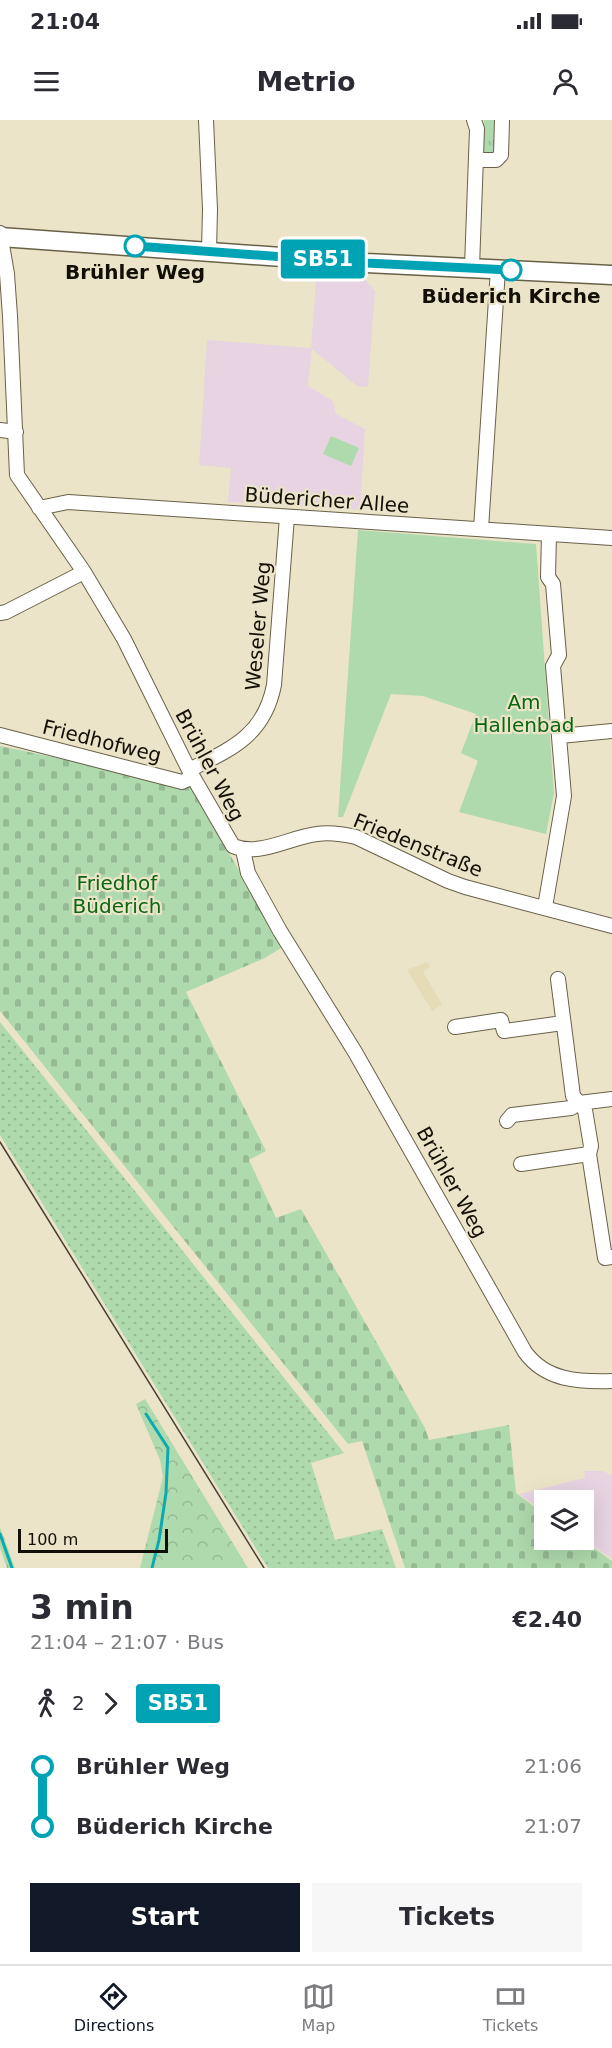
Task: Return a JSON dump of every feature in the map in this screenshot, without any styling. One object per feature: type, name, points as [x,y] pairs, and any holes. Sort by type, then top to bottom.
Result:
[{"type":"main road","points":[[0,236],[366,263],[612,275]]},
{"type":"street","points":[[206,120],[210,209],[209,251]]},
{"type":"street","points":[[472,267],[477,129],[474,120]]},
{"type":"street","points":[[476,160],[496,160],[501,155],[502,120]]},
{"type":"street","name":"Brühler Weg","points":[[0,236],[8,287],[17,475],[84,572],[124,639],[191,774],[229,841],[233,846],[243,850],[248,873],[280,931],[355,1052],[530,1360],[545,1372],[559,1377],[585,1382],[612,1381]]},
{"type":"street","points":[[482,529],[498,269]]},
{"type":"street","points":[[0,430],[16,432]]},
{"type":"street","name":"Büdericher Allee","points":[[39,508],[68,502],[612,538]]},
{"type":"street","name":"Weseler Weg","points":[[191,774],[244,739],[255,728],[271,700],[287,517]]},
{"type":"street","points":[[545,907],[564,796],[553,666],[559,655],[553,584],[548,577],[549,534]]},
{"type":"street","points":[[0,613],[84,572]]},
{"type":"street","points":[[560,736],[612,731]]},
{"type":"street","name":"Friedhofweg","points":[[0,735],[183,782],[191,774]]},
{"type":"street","name":"Friedenstraße","points":[[243,850],[250,851],[316,834],[340,833],[376,845],[448,881],[465,887],[612,926]]},
{"type":"street","points":[[558,979],[573,1096],[585,1110],[591,1146],[589,1154],[605,1258],[612,1257]]},
{"type":"street","points":[[455,1027],[501,1020],[504,1031],[563,1023]]},
{"type":"street","points":[[507,1121],[513,1115],[572,1108],[579,1103],[612,1099]]},
{"type":"street","points":[[521,1164],[589,1154]]},
{"type":"shaded area","points":[[317,267],[363,270],[366,281],[375,291],[368,387],[357,386],[312,349],[308,386],[333,401],[336,414],[365,429],[360,510],[228,502],[231,468],[199,465],[207,340],[311,348]]},
{"type":"shaded area","points":[[427,962],[430,967],[423,972],[442,1004],[432,1011],[407,970]]},
{"type":"shaded area","points":[[584,1471],[603,1471],[612,1476],[612,1559],[594,1547],[594,1490],[536,1490],[585,1478]]},
{"type":"shaded area","points":[[534,1490],[534,1505],[519,1494]]},
{"type":"green space","points":[[484,120],[498,120],[498,152],[488,155],[483,152]]},
{"type":"green space","points":[[331,436],[359,448],[351,466],[323,454]]},
{"type":"green space","name":"Am Hallenbad","points":[[358,530],[536,544],[554,793],[546,834],[459,812],[478,761],[461,753],[476,714],[423,696],[391,694],[343,817],[338,817]]},
{"type":"green space","name":"Friedhof Büderich","points":[[0,746],[191,786],[281,948],[265,958],[186,992],[266,1151],[249,1160],[276,1218],[301,1209],[425,1428],[429,1440],[509,1425],[516,1493],[534,1506],[534,1550],[594,1548],[612,1561],[612,1568],[405,1568],[362,1441],[348,1444],[0,1011]]},
{"type":"green space","points":[[0,1022],[344,1453],[311,1463],[335,1540],[382,1529],[396,1568],[268,1568],[0,1135]]},
{"type":"green space","points":[[145,1399],[248,1568],[140,1568],[163,1477],[160,1460],[136,1404]]},
{"type":"green space","points":[[0,1527],[15,1568],[7,1568],[0,1548]]},
{"type":"waterway","points":[[146,1414],[168,1448],[166,1493],[152,1568]]},
{"type":"waterway","points":[[0,1534],[12,1568]]},
{"type":"tram line","points":[[0,1142],[264,1568]]},
{"type":"bus line","name":"SB51","points":[[135,246],[366,263],[511,270]]},
{"type":"place","name":"Brühler Weg","points":[[135,246]]},
{"type":"place","name":"Büderich Kirche","points":[[511,270]]}]
